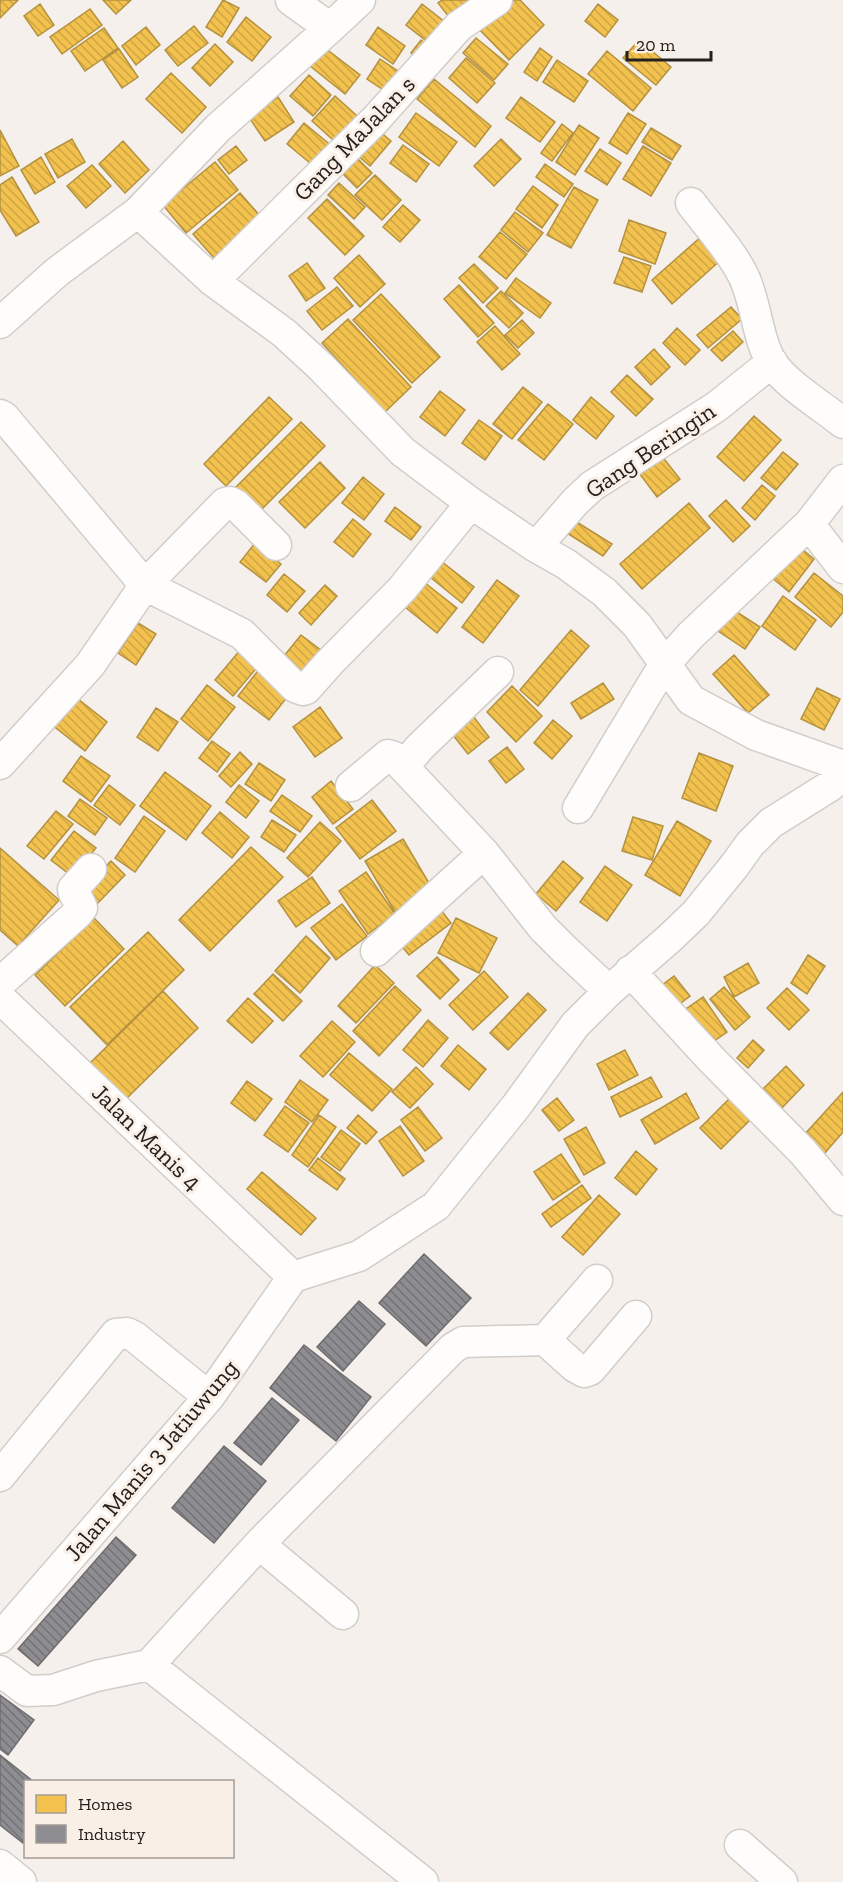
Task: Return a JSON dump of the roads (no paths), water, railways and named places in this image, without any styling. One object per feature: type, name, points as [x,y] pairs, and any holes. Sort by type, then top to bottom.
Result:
[{"type":"street","points":[[291,0],[330,28]]},
{"type":"street","points":[[0,322],[57,272],[138,212],[218,128],[360,0]]},
{"type":"street","name":"Gang MaJalan s","points":[[213,280],[376,119],[459,26],[497,0]]},
{"type":"street","points":[[691,203],[743,275],[772,362],[789,380],[843,423]]},
{"type":"street","points":[[138,212],[213,280],[284,333],[320,366],[403,452],[471,503],[536,547],[566,564],[604,592],[637,625],[691,700],[840,781],[771,823],[750,844],[696,913],[575,1025],[517,1106],[436,1206],[360,1256],[293,1277]]},
{"type":"street","name":"Gang Beringin","points":[[536,547],[592,486],[717,407],[772,362]]},
{"type":"street","points":[[0,415],[145,585],[242,634],[295,687],[303,690],[402,589],[471,503]]},
{"type":"street","points":[[578,808],[664,665],[691,635],[809,524],[843,480]]},
{"type":"street","points":[[0,764],[90,665],[145,585],[225,503],[230,502],[236,505],[276,545]]},
{"type":"street","points":[[809,524],[843,568]]},
{"type":"street","points":[[404,767],[420,747],[498,672]]},
{"type":"street","points":[[351,786],[388,755],[394,757],[484,853],[543,928],[562,948],[620,981],[712,1060],[803,1152],[843,1200]]},
{"type":"street","points":[[376,951],[484,853]]},
{"type":"street","points":[[9,979],[82,908],[73,889],[91,868]]},
{"type":"street","name":"Jalan Manis 4","points":[[9,979],[293,1277]]},
{"type":"street","name":"Jalan Manis 3 Jatiuwung","points":[[0,1638],[209,1397],[293,1277]]},
{"type":"street","points":[[545,1340],[597,1280]]},
{"type":"street","points":[[0,1671],[27,1691],[53,1690],[96,1676],[149,1665],[259,1544],[453,1348],[463,1342],[545,1340],[575,1367],[584,1372],[590,1370],[636,1316]]},
{"type":"street","points":[[0,1476],[116,1334],[127,1333],[135,1337],[209,1397]]},
{"type":"street","points":[[259,1544],[343,1614]]},
{"type":"street","points":[[149,1665],[423,1882]]},
{"type":"street","points":[[740,1845],[782,1882]]},
{"type":"street","points":[[0,1866],[21,1882]]}]
